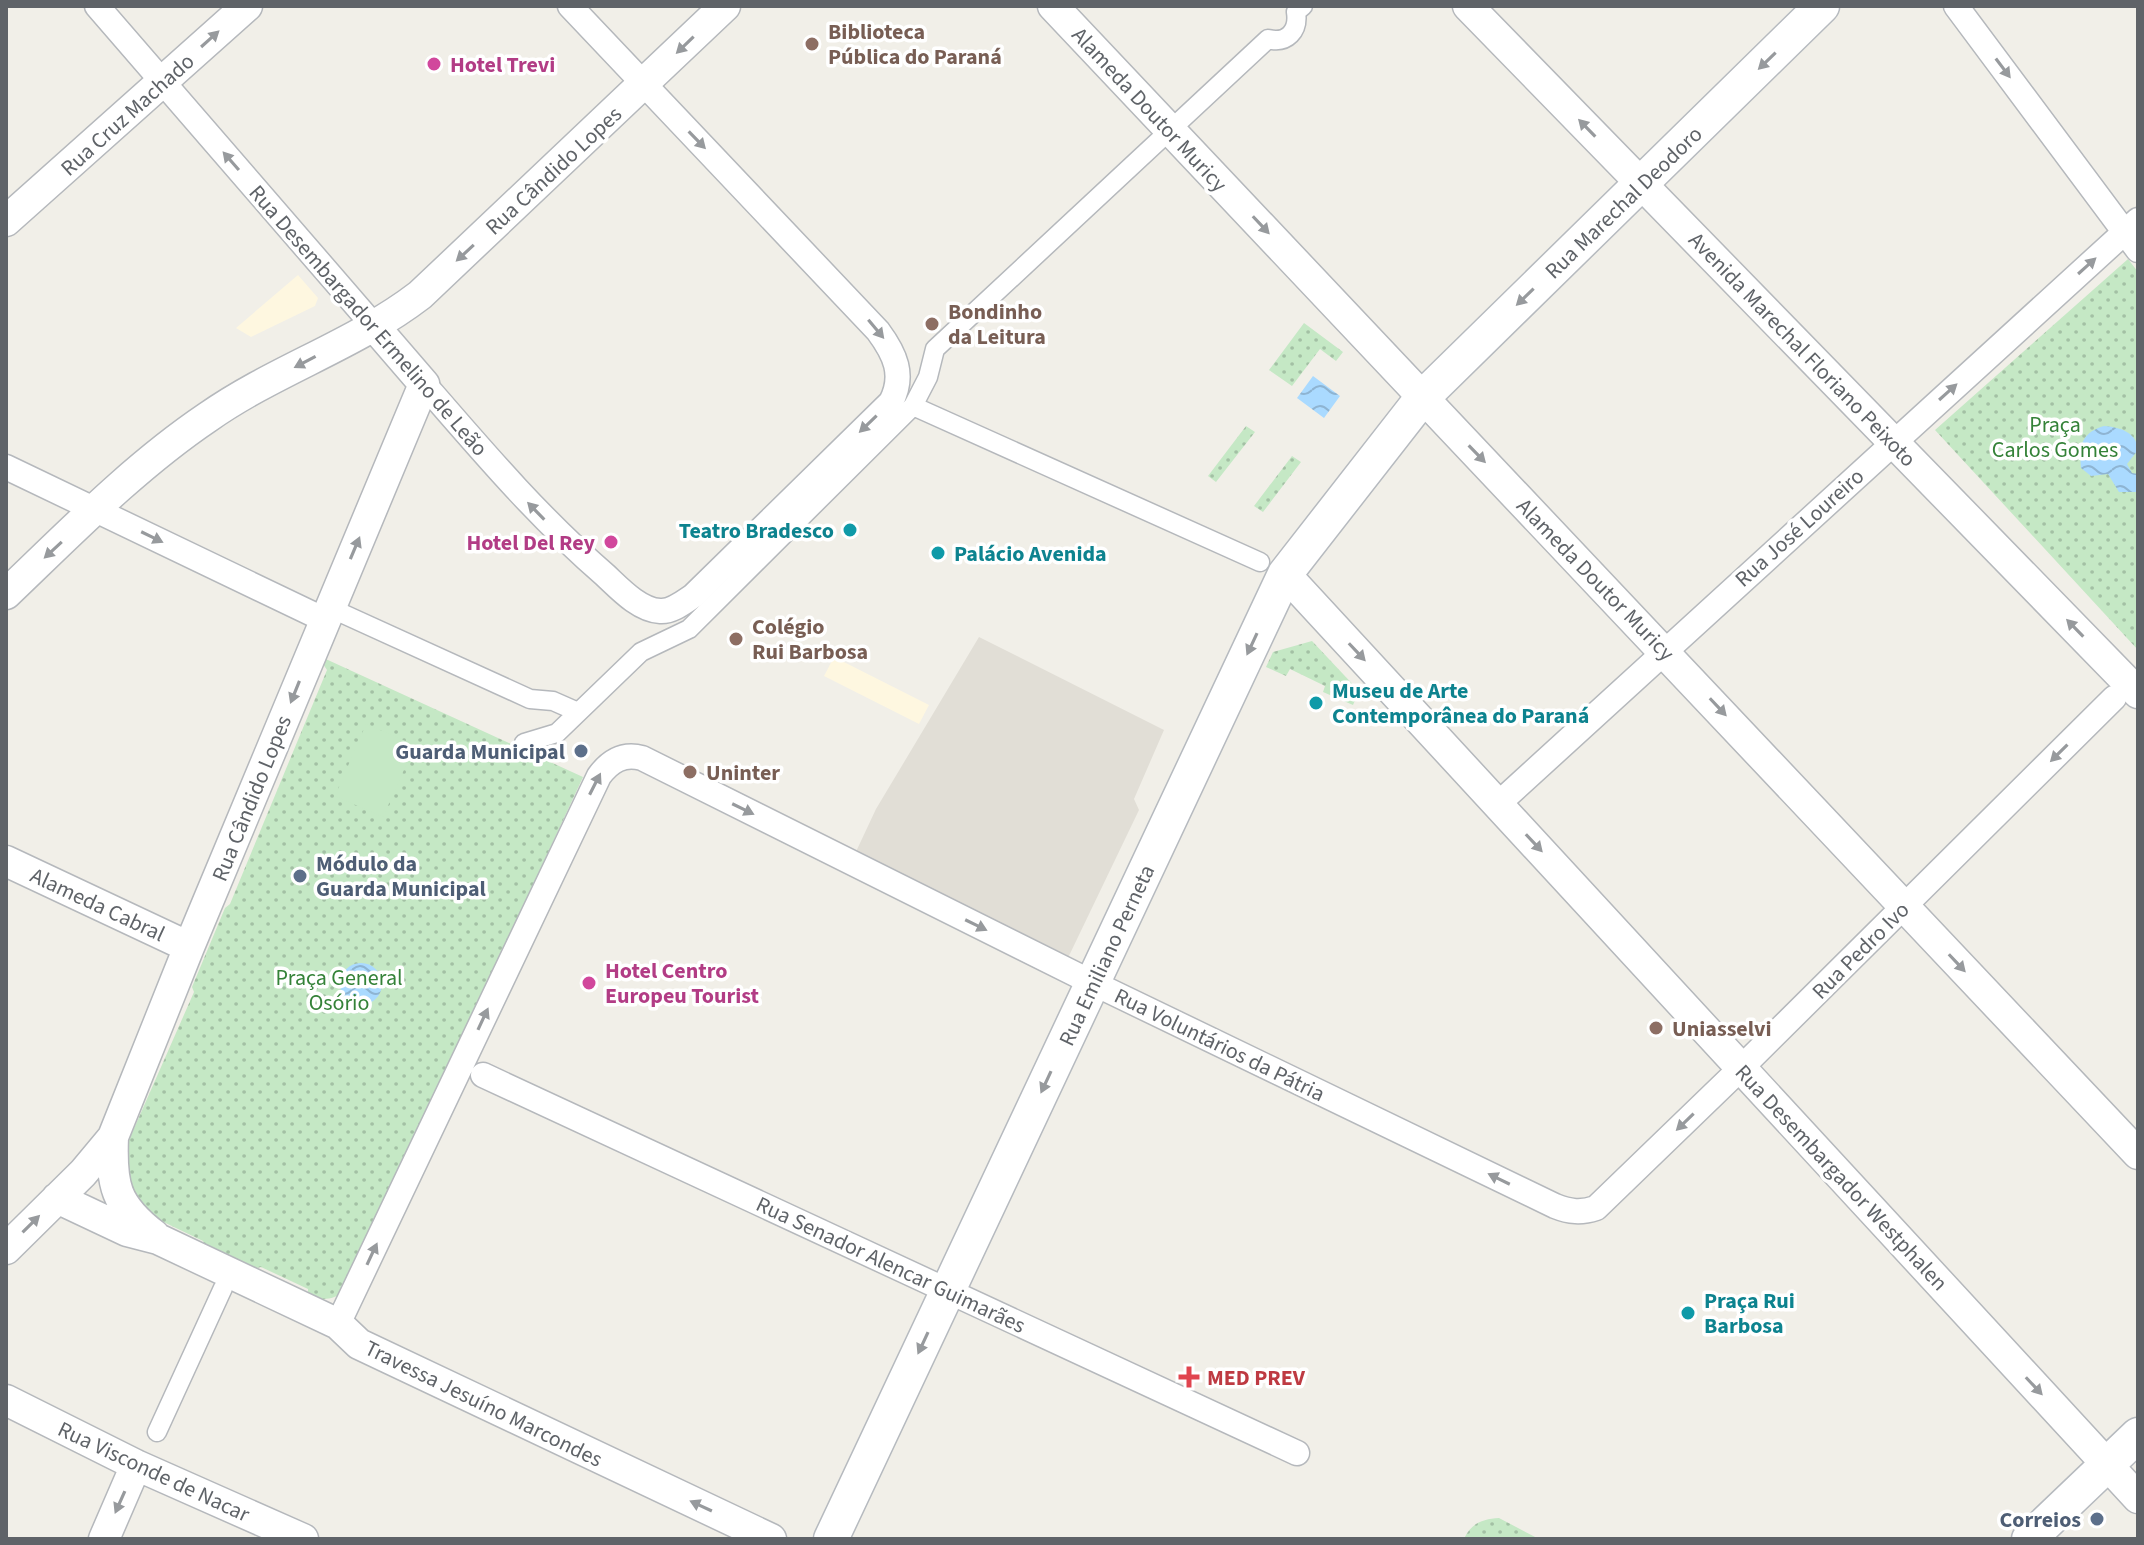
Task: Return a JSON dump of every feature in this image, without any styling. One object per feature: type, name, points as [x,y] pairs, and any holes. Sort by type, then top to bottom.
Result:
[{"type":"main road","name":"Rua Marechal Deodoro","points":[[1423,397],[1822,6]]},
{"type":"main road","name":"Rua Emiliano Perneta","points":[[831,1539],[1093,983],[1273,568],[1423,397]]},
{"type":"main road","points":[[2029,1539],[2138,1435]]},
{"type":"street","name":"Rua Desembargador Ermelino de Leão","points":[[97,6],[557,534],[626,594],[643,605],[661,611],[693,596],[891,402],[898,389],[899,373],[895,358],[878,331],[644,84]]},
{"type":"street","name":"Rua Cruz Machado","points":[[6,221],[247,6]]},
{"type":"street","points":[[570,6],[644,84]]},
{"type":"street","name":"Rua Cândido Lopes","points":[[6,594],[134,474],[210,415],[374,326],[420,295],[725,6]]},
{"type":"street","name":"Alameda Doutor Muricy","points":[[1053,6],[2138,1154]]},
{"type":"street","points":[[524,743],[552,736],[641,652],[689,629],[913,406],[928,377],[935,349],[1268,39],[1280,40],[1291,35],[1296,25],[1296,12],[1303,6]]},
{"type":"street","name":"Avenida Marechal Floriano Peixoto","points":[[1468,6],[1893,441],[2126,695]]},
{"type":"street","points":[[1956,6],[2134,234]]},
{"type":"street","name":"Rua José Loureiro","points":[[1498,804],[1893,441],[2134,234]]},
{"type":"street","name":"Rua Cândido Lopes","points":[[6,1249],[102,1153],[113,1137],[189,947],[332,616],[424,384]]},
{"type":"street","points":[[913,406],[1273,568]]},
{"type":"street","points":[[6,467],[332,616],[530,699],[553,701],[578,712]]},
{"type":"street","name":"Rua Desembargador Westphalen","points":[[1273,568],[1498,804],[2138,1498]]},
{"type":"street","name":"Rua Pedro Ivo","points":[[1604,1201],[1904,906],[2126,695]]},
{"type":"street","name":"Rua Voluntários da Pátria","points":[[338,1324],[599,776],[607,765],[631,755],[1555,1206],[1569,1212],[1586,1212],[1604,1201]]},
{"type":"street","name":"Alameda Cabral","points":[[6,861],[189,947]]},
{"type":"street","name":"Rua Senador Alencar Guimarães","points":[[483,1075],[1297,1453]]},
{"type":"street","name":"Travessa Jesuíno Marcondes","points":[[113,1137],[113,1177],[119,1199],[132,1218],[158,1239]]},
{"type":"street","name":"Travessa Jesuíno Marcondes","points":[[57,1198],[127,1231],[158,1239],[338,1324],[359,1344],[771,1539]]},
{"type":"street","points":[[157,1432],[223,1288]]},
{"type":"street","name":"Rua Visconde de Nacar","points":[[6,1400],[136,1465],[303,1539]]},
{"type":"street","points":[[104,1539],[136,1465]]},
{"type":"shaded area","points":[[298,275],[318,298],[315,306],[251,337],[236,328]]},
{"type":"shaded area","points":[[979,637],[1164,730],[1134,799],[1139,810],[1066,962],[853,858],[876,809]]},
{"type":"shaded area","points":[[834,657],[929,705],[919,724],[824,676]]},
{"type":"green space","name":"Praça Carlos Gomes","points":[[2128,259],[2138,272],[2138,650],[1935,430]]},
{"type":"green space","points":[[1304,323],[1343,352],[1336,361],[1320,349],[1292,386],[1269,370]]},
{"type":"green space","points":[[1246,426],[1255,432],[1216,482],[1208,476]]},
{"type":"green space","points":[[1292,456],[1301,462],[1263,512],[1254,506]]},
{"type":"green space","points":[[1312,641],[1359,691],[1353,705],[1323,692],[1325,686],[1290,669],[1286,676],[1266,667],[1273,652]]},
{"type":"green space","name":"Praça General Osório","points":[[317,655],[583,777],[345,1292],[323,1299],[308,1295],[308,1289],[261,1267],[253,1269],[206,1248],[203,1241],[151,1216],[142,1218],[121,1158],[194,992],[192,987],[225,908],[230,904],[327,670]]},
{"type":"green space","points":[[366,724],[415,745],[383,817],[335,796]]},
{"type":"green space","points":[[1499,1518],[1539,1539],[1464,1539],[1478,1523]]},
{"type":"water","points":[[1313,376],[1340,396],[1324,418],[1297,398]]},
{"type":"water","name":"Praça Carlos Gomes","points":[[2104,426],[2121,429],[2131,435],[2137,444],[2138,450],[2127,464],[2132,473],[2138,474],[2138,492],[2119,492],[2108,474],[2091,476],[2081,468],[2083,441],[2090,432]]},
{"type":"water","points":[[361,963],[376,969],[382,984],[376,999],[361,1005],[346,999],[340,984],[346,969]]},
{"type":"place","name":"Biblioteca Pública do Paraná","points":[[812,44]]},
{"type":"place","name":"Hotel Trevi","points":[[434,64]]},
{"type":"place","name":"Bondinho da Leitura","points":[[932,324]]},
{"type":"place","name":"Teatro Bradesco","points":[[850,530]]},
{"type":"place","name":"Hotel Del Rey","points":[[611,542]]},
{"type":"place","name":"Palácio Avenida","points":[[938,553]]},
{"type":"place","name":"Colégio Rui Barbosa","points":[[736,639]]},
{"type":"place","name":"Museu de Arte Contemporânea do Paraná","points":[[1316,703]]},
{"type":"place","name":"Guarda Municipal","points":[[581,751]]},
{"type":"place","name":"Uninter","points":[[690,772]]},
{"type":"place","name":"Módulo da Guarda Municipal","points":[[300,876]]},
{"type":"place","name":"Hotel Centro Europeu Tourist","points":[[589,983]]},
{"type":"place","name":"Uniasselvi","points":[[1656,1028]]},
{"type":"place","name":"Praça Rui Barbosa","points":[[1688,1313]]},
{"type":"place","name":"MED PREV","points":[[1189,1377]]},
{"type":"place","name":"Correios","points":[[2097,1519]]}]
